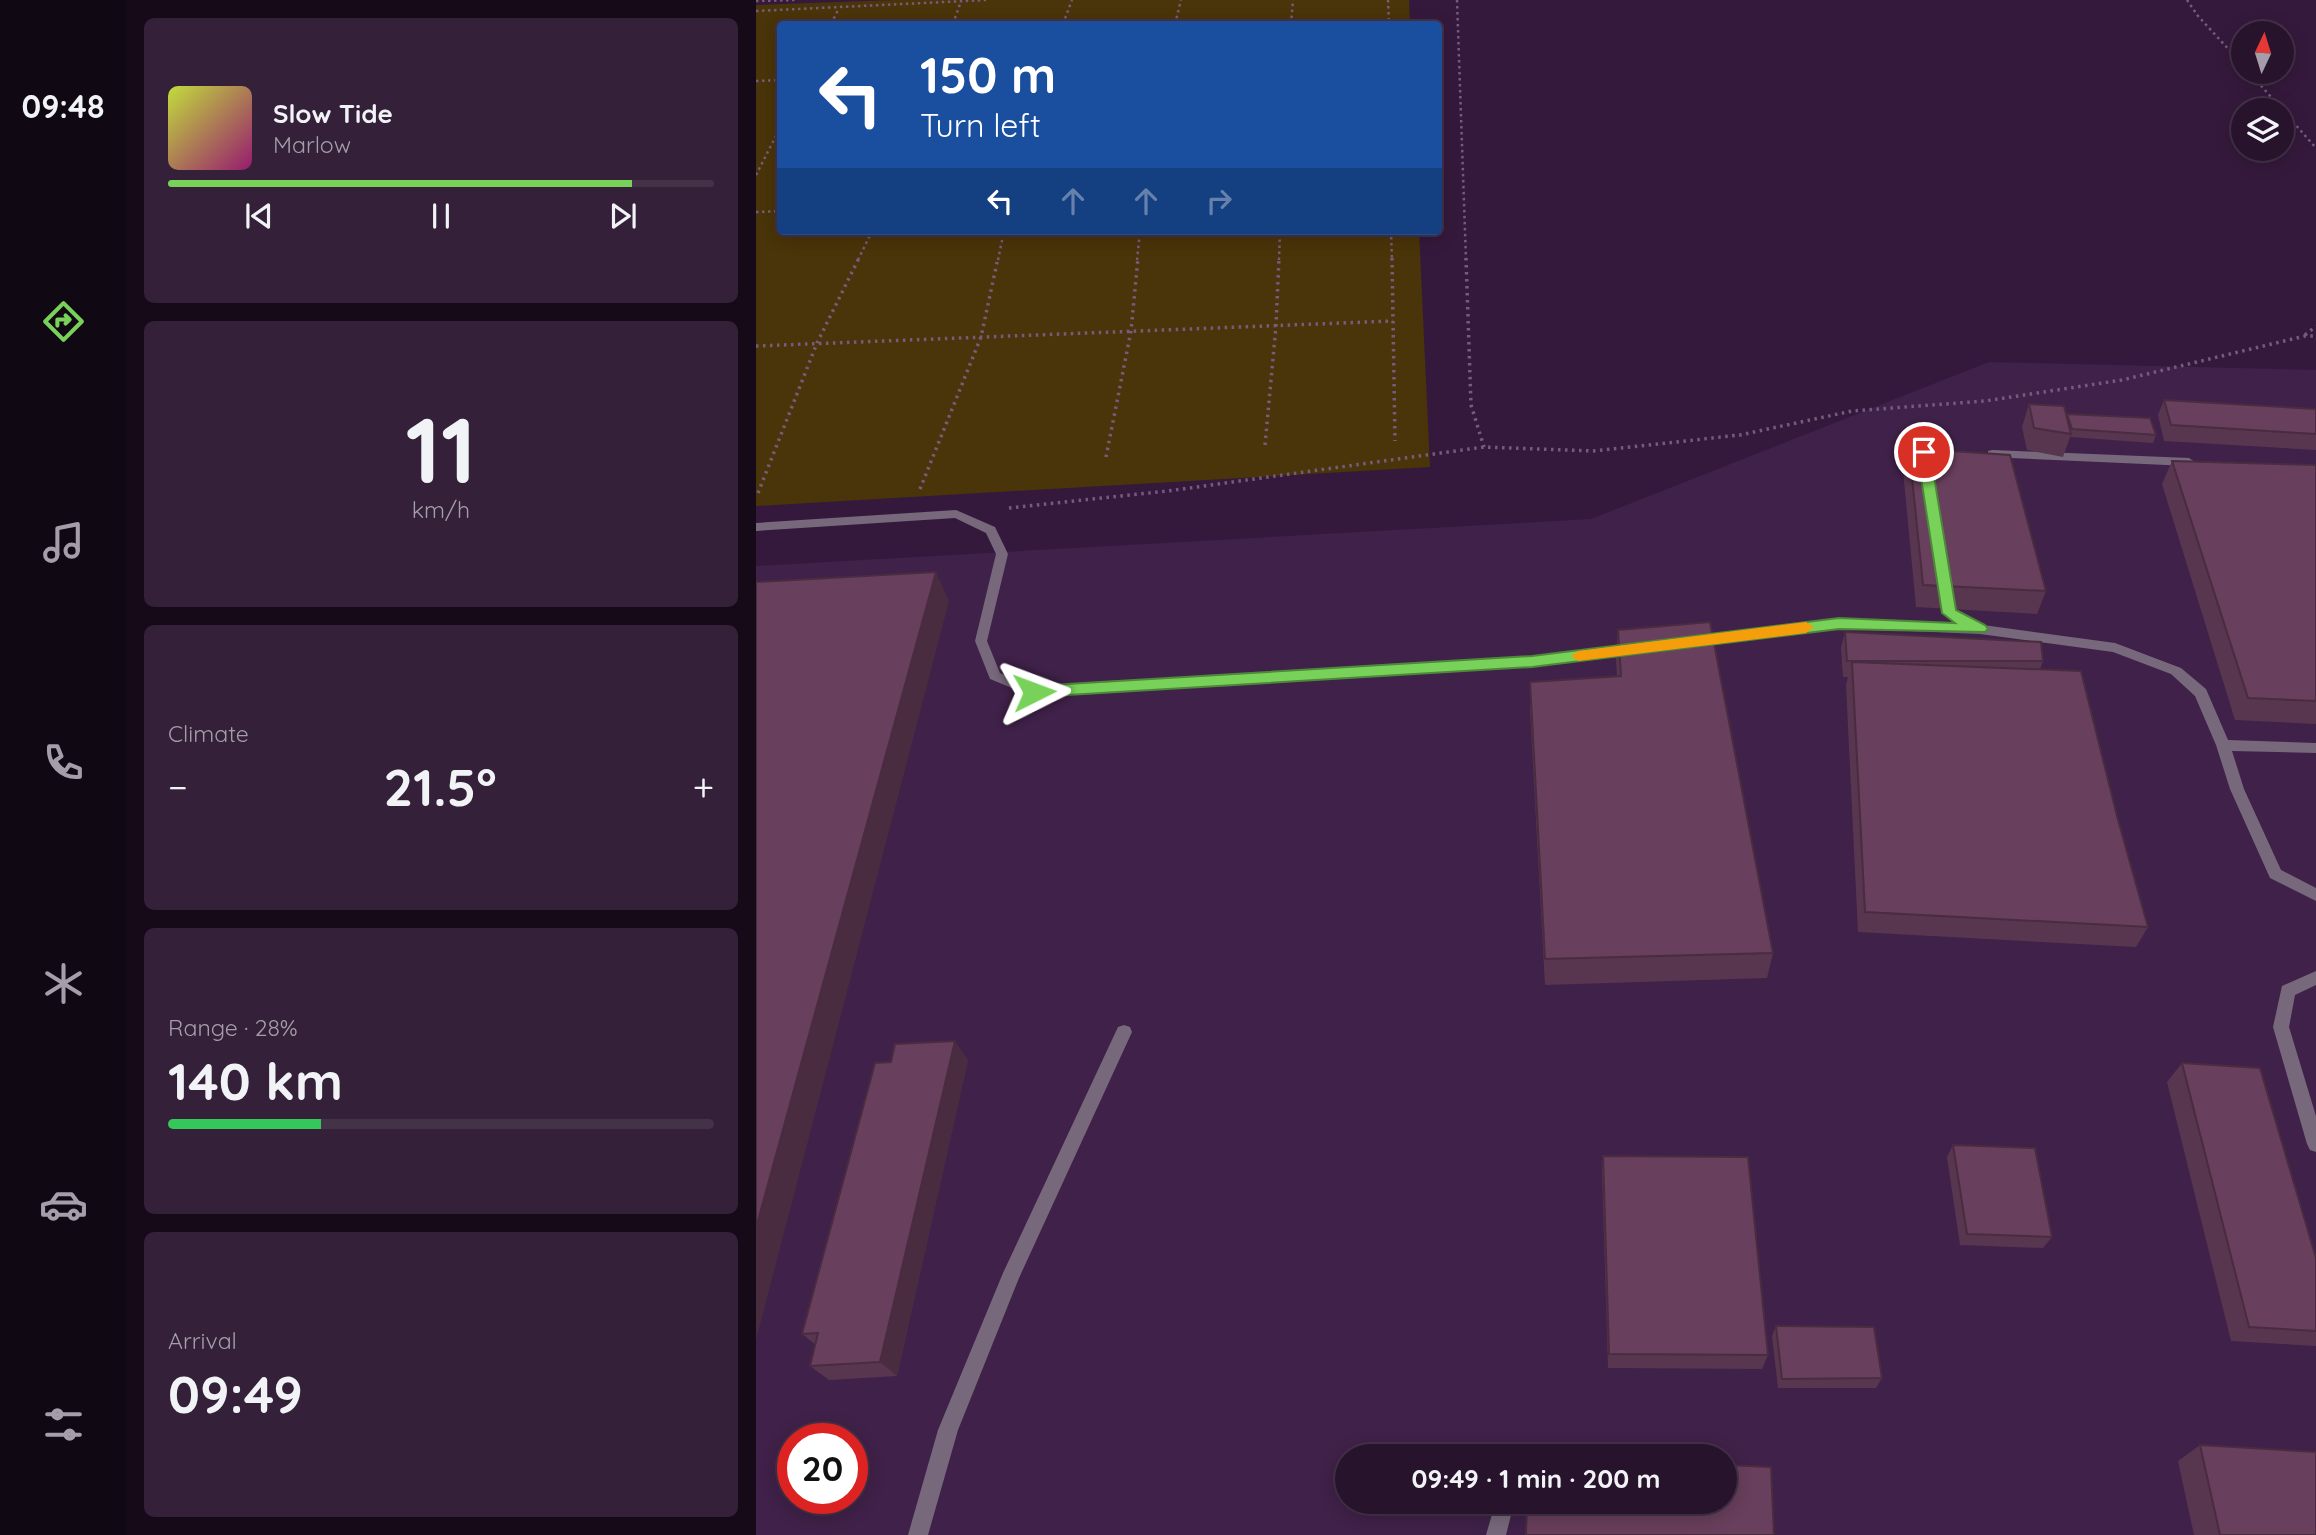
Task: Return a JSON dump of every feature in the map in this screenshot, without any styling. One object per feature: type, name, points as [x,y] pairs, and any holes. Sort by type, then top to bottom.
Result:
[{"type":"lane","points":[[1979,454],[2196,462]]},
{"type":"lane","points":[[756,527],[956,514],[991,530],[1002,554],[981,641],[995,676],[1034,692],[1532,662],[1652,647]]},
{"type":"lane","points":[[1942,573],[1949,613],[1980,629]]},
{"type":"lane","points":[[1679,643],[1839,623],[1980,629],[2115,648],[2176,671],[2201,693],[2237,789],[2275,874],[2316,895]]},
{"type":"lane","points":[[2223,746],[2316,748]]},
{"type":"lane","points":[[2316,978],[2288,990],[2281,1027],[2310,1105],[2316,1144]]},
{"type":"lane","points":[[918,1535],[948,1430],[1012,1273],[1124,1032]]},
{"type":"lane","points":[[1496,1535],[1501,1514]]},
{"type":"path","points":[[756,1],[795,0]]},
{"type":"path","points":[[756,11],[986,0]]},
{"type":"path","points":[[1064,21],[1072,0]]},
{"type":"path","points":[[1176,21],[1181,0]]},
{"type":"path","points":[[1291,21],[1293,0]]},
{"type":"path","points":[[1388,0],[1389,21]]},
{"type":"path","points":[[1457,0],[1471,405],[1484,447]]},
{"type":"path","points":[[2187,0],[2231,52]]},
{"type":"path","points":[[954,21],[962,1]]},
{"type":"path","points":[[832,21],[839,8]]},
{"type":"path","points":[[756,81],[777,80]]},
{"type":"path","points":[[2260,84],[2316,148]]},
{"type":"path","points":[[756,175],[777,134]]},
{"type":"path","points":[[756,212],[777,211]]},
{"type":"path","points":[[758,493],[817,343],[870,235]]},
{"type":"path","points":[[913,518],[917,496],[981,337],[1003,235]]},
{"type":"path","points":[[1107,457],[1131,331],[1140,235]]},
{"type":"path","points":[[1265,444],[1276,326],[1280,235]]},
{"type":"path","points":[[1391,235],[1395,441]]},
{"type":"path","points":[[756,346],[1393,321]]},
{"type":"path","points":[[2305,335],[2316,326]]},
{"type":"path","points":[[956,514],[1168,491],[1484,447],[1593,451],[1740,435],[1852,411],[1984,401],[2122,380],[2305,335],[2316,336]]},
{"type":"shaded area","points":[[894,0],[1409,0],[1410,21],[777,21],[777,235],[1419,235],[1430,467],[756,506],[756,5]]},
{"type":"shaded area","points":[[1989,362],[2316,370],[2316,1535],[756,1535],[756,566],[1591,519]]},
{"type":"building","points":[[2164,400],[2316,409],[2316,434],[2171,425]]},
{"type":"building","points":[[2029,404],[2064,406],[2071,434],[2034,428]]},
{"type":"building","points":[[2067,414],[2150,418],[2156,435],[2072,429]]},
{"type":"building","points":[[1909,448],[2010,455],[2046,591],[1923,585]]},
{"type":"building","points":[[2172,461],[2316,465],[2316,701],[2248,698]]},
{"type":"building","points":[[936,572],[756,1228],[756,582]]},
{"type":"building","points":[[1710,622],[1773,953],[1545,959],[1530,682],[1621,676],[1618,630]]},
{"type":"building","points":[[1845,632],[2041,642],[2043,661],[1847,661]]},
{"type":"building","points":[[1852,662],[2081,671],[2148,927],[1865,912]]},
{"type":"building","points":[[955,1041],[880,1362],[810,1366],[818,1333],[802,1334],[875,1063],[891,1062],[895,1044]]},
{"type":"building","points":[[2182,1063],[2260,1068],[2316,1258],[2316,1331],[2249,1327]]},
{"type":"building","points":[[1953,1145],[2035,1148],[2052,1237],[1967,1234]]},
{"type":"building","points":[[1603,1156],[1748,1157],[1768,1355],[1609,1354]]},
{"type":"building","points":[[1776,1326],[1874,1327],[1882,1378],[1782,1379]]},
{"type":"building","points":[[2200,1445],[2316,1452],[2316,1535],[2220,1535]]},
{"type":"building","points":[[1737,1465],[1771,1467],[1774,1535],[1526,1535],[1527,1514],[1737,1514]]},
{"type":"slow traffic","points":[[1578,656],[1806,627]]},
{"type":"route","points":[[1034,692],[1532,662],[1839,623],[1980,629],[1949,613],[1924,452]]}]
